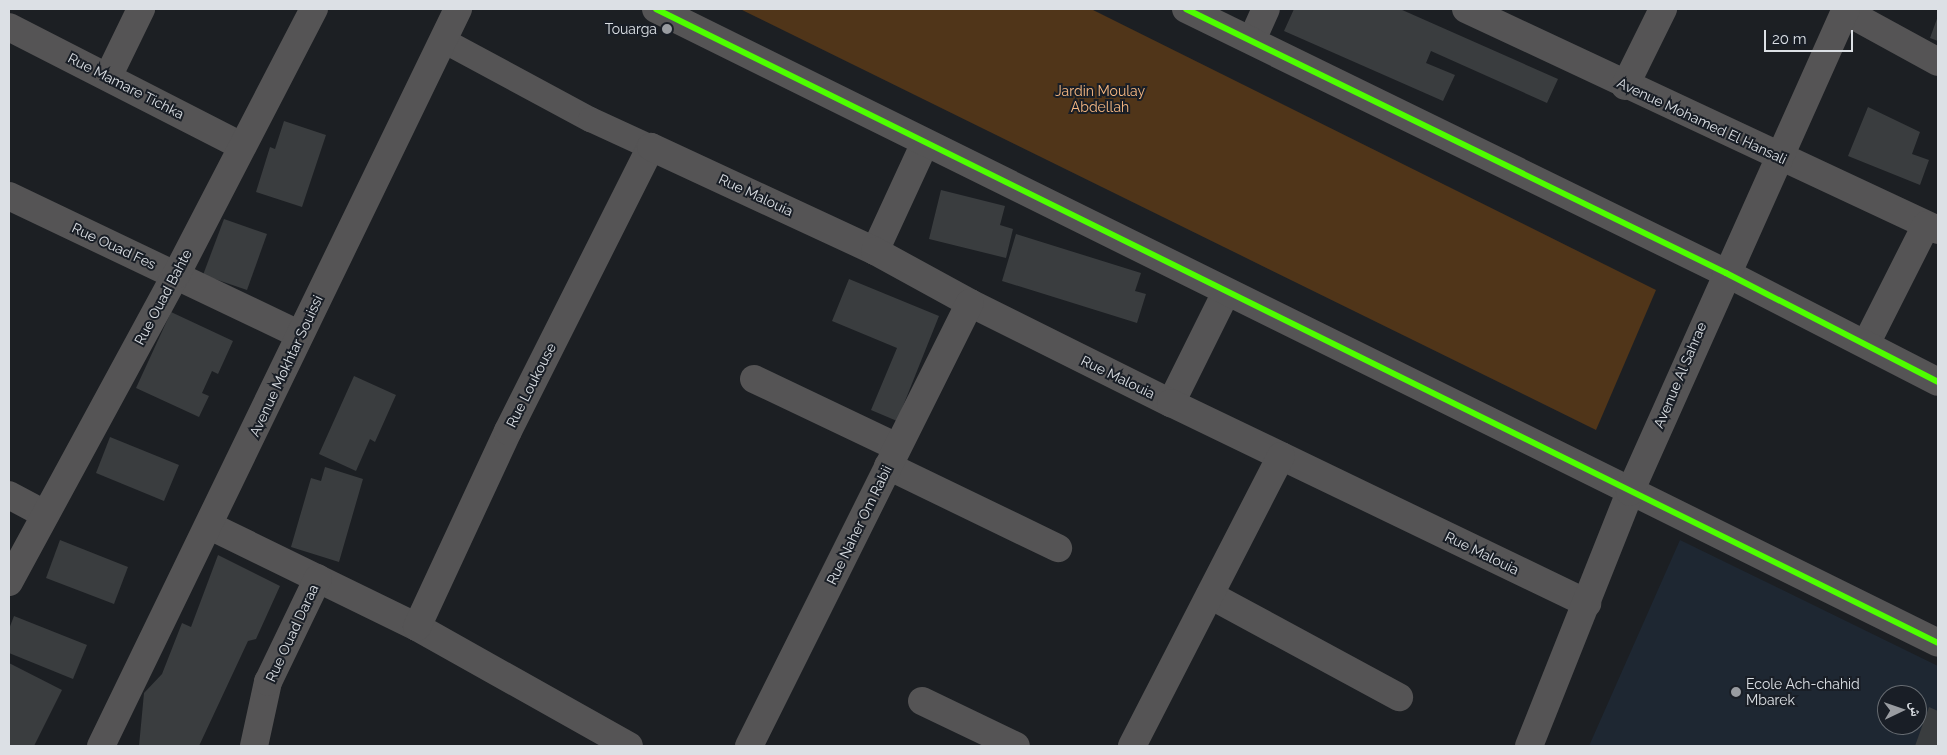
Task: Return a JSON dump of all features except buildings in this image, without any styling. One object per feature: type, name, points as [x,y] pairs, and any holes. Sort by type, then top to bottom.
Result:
[{"type":"street","points":[[108,77],[141,9]]},
{"type":"street","name":"Rue Ouad Bahte","points":[[9,582],[44,514],[176,275],[314,9]]},
{"type":"street","name":"Avenue Mokhtar Souissi","points":[[101,746],[113,734],[300,335],[458,9]]},
{"type":"street","points":[[656,9],[925,143],[1107,230],[1226,292],[1938,643]]},
{"type":"street","points":[[1186,9],[1726,273],[1938,382]]},
{"type":"street","points":[[1252,40],[1266,9]]},
{"type":"street","name":"Avenue Mohamed El Hansali","points":[[1466,9],[1625,86],[1932,228]]},
{"type":"street","points":[[1625,86],[1663,9]]},
{"type":"street","points":[[1846,10],[1938,62]]},
{"type":"street","name":"Avenue Al Sahrae","points":[[1529,746],[1630,492],[1726,273],[1846,10]]},
{"type":"street","name":"Rue Mamare Tichka","points":[[9,27],[242,146]]},
{"type":"street","points":[[443,40],[590,119],[651,147]]},
{"type":"street","points":[[875,251],[925,143]]},
{"type":"street","name":"Rue Malouia","points":[[651,147],[875,251],[970,303],[1171,403],[1587,603]]},
{"type":"street","name":"Rue Loukouse","points":[[417,626],[508,431],[651,147]]},
{"type":"street","name":"Rue Ouad Fes","points":[[9,196],[300,335]]},
{"type":"street","points":[[1866,344],[1932,228]]},
{"type":"street","points":[[1171,403],[1226,292]]},
{"type":"street","name":"Rue Naher Om Rabii","points":[[749,746],[970,303]]},
{"type":"street","points":[[754,379],[1058,548]]},
{"type":"street","points":[[1132,746],[1281,456]]},
{"type":"street","points":[[9,495],[44,514]]},
{"type":"street","points":[[210,526],[417,626],[629,746]]},
{"type":"street","name":"Rue Ouad Daraa","points":[[254,746],[268,682],[318,578]]},
{"type":"street","points":[[1210,595],[1399,697]]},
{"type":"street","points":[[922,702],[1016,746]]},
{"type":"shaded area","name":"Ecole Ach-chahid Mbarek","points":[[1680,540],[1938,666],[1938,746],[1589,746]]},
{"type":"green space","name":"Jardin Moulay Abdellah","points":[[740,9],[1091,9],[1656,290],[1596,430]]},
{"type":"transit line","points":[[656,9],[1938,643]]},
{"type":"transit line","points":[[1186,9],[1726,273],[1938,382]]},
{"type":"place","name":"Touarga","points":[[667,29]]},
{"type":"place","name":"Ecole Ach-chahid Mbarek","points":[[1736,692]]}]
